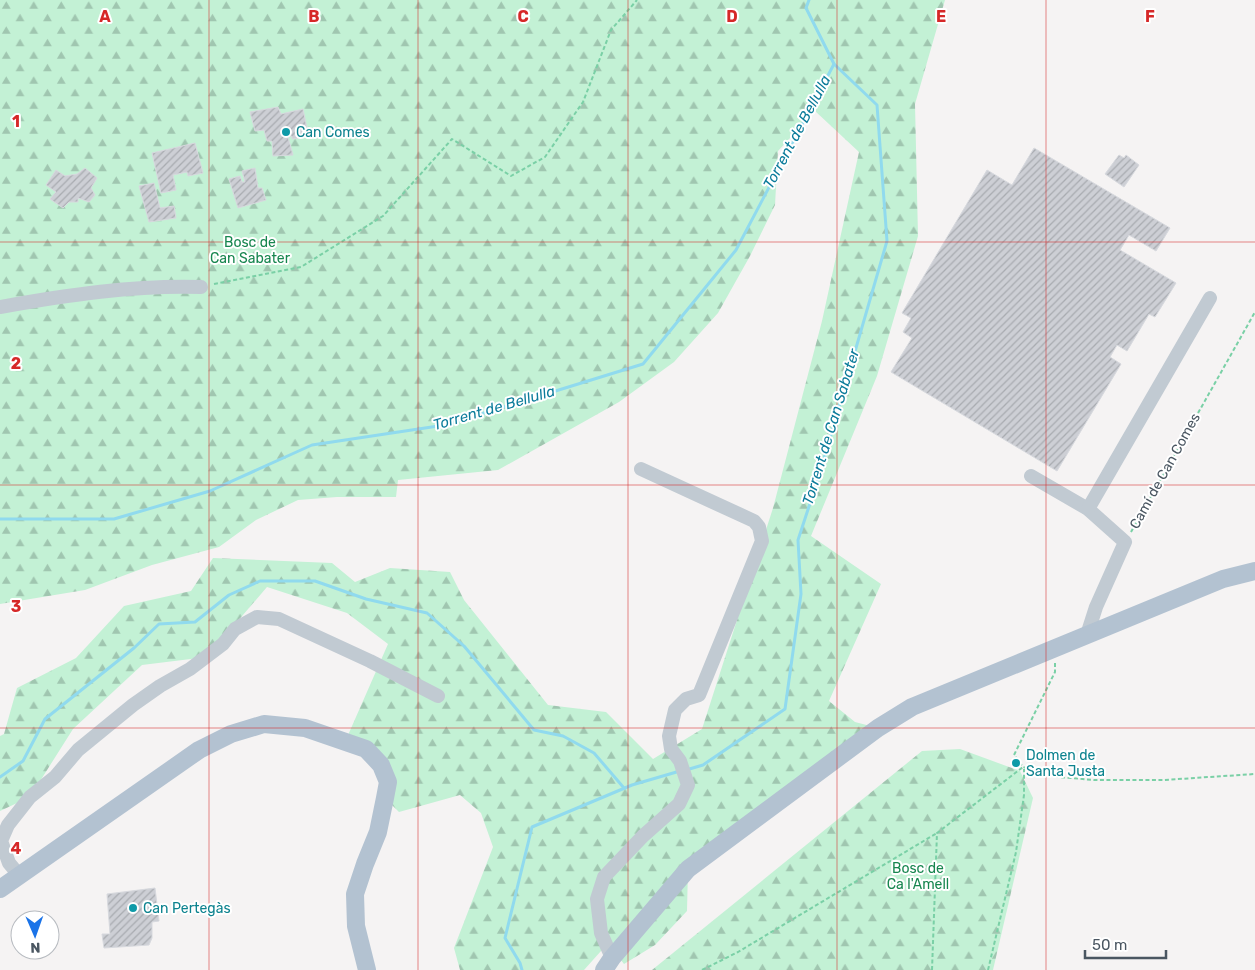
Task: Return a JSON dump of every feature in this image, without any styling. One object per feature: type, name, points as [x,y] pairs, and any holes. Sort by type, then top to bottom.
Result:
[{"type":"main road","points":[[608,964],[688,869],[878,728],[912,707],[1223,579],[1255,571]]},
{"type":"main road","points":[[0,889],[199,750],[231,734],[264,724],[305,728],[366,749],[381,765],[388,782],[378,832],[355,894],[356,926],[367,970]]},
{"type":"street","points":[[0,306],[118,289],[170,286],[202,287]]},
{"type":"street","points":[[1088,509],[1210,298]]},
{"type":"street","points":[[608,964],[601,933],[597,899],[604,877],[643,836],[679,804],[688,785],[680,761],[671,749],[669,736],[675,710],[686,699],[699,695],[762,540],[761,533],[754,521],[641,469]]},
{"type":"street","points":[[1031,476],[1088,509],[1125,542]]},
{"type":"street","name":"Camí de Can Comes","points":[[1087,635],[1096,607],[1125,542]]},
{"type":"street","points":[[19,875],[4,854],[1,841],[8,826],[30,797],[55,777],[78,750],[103,728],[160,686],[190,669],[223,644],[236,629],[257,617],[280,619],[438,696]]},
{"type":"path","points":[[202,287],[301,267],[383,216],[452,139],[511,176],[545,157],[583,102],[611,30],[637,0]]},
{"type":"path","name":"Camí de Can Comes","points":[[1125,542],[1255,312]]},
{"type":"path","points":[[1056,648],[1055,672],[1014,755],[1024,767],[1059,778],[1094,780],[1164,780],[1255,774]]},
{"type":"path","points":[[702,970],[738,952],[937,833],[1024,767]]},
{"type":"path","points":[[988,970],[1016,852],[1024,795],[1024,767]]},
{"type":"path","points":[[932,970],[937,833]]},
{"type":"green space","name":"Bosc de Can Sabater","points":[[0,0],[945,0],[915,104],[918,236],[877,376],[811,536],[881,584],[829,701],[855,722],[878,728],[688,869],[687,911],[655,945],[624,964],[601,934],[601,951],[584,970],[460,970],[454,948],[493,847],[481,813],[460,795],[399,812],[385,798],[381,765],[345,742],[388,644],[347,613],[267,587],[207,657],[142,665],[73,729],[30,797],[0,811],[0,736],[4,734],[17,688],[76,658],[124,606],[191,591],[213,558],[332,563],[355,582],[390,568],[450,572],[464,600],[548,705],[606,712],[653,759],[702,729],[773,508],[822,321],[859,152],[815,111],[778,151],[775,205],[750,256],[718,313],[674,362],[619,402],[498,470],[398,480],[396,497],[337,497],[298,500],[256,520],[219,547],[152,565],[85,590],[0,604]]},
{"type":"green space","name":"Bosc de Ca l'Amell","points":[[960,749],[1020,771],[1033,798],[993,970],[652,970],[922,751]]},
{"type":"building","name":"Can Comes","points":[[278,107],[281,114],[303,109],[308,133],[301,135],[302,138],[292,139],[292,136],[288,137],[293,155],[273,156],[272,141],[267,141],[264,130],[255,131],[250,112]]},
{"type":"building","points":[[195,143],[203,173],[188,176],[187,172],[173,175],[176,190],[161,193],[152,153]]},
{"type":"building","points":[[1034,148],[1170,228],[1156,251],[1129,235],[1120,250],[1176,283],[1155,317],[1149,314],[1127,351],[1117,345],[1110,357],[1121,364],[1057,471],[891,372],[912,338],[903,332],[911,318],[902,313],[987,170],[1012,185]]},
{"type":"building","points":[[1119,155],[1124,158],[1126,155],[1139,165],[1124,187],[1105,174]]},
{"type":"building","points":[[85,168],[97,178],[91,188],[95,195],[89,202],[78,198],[78,202],[69,202],[63,208],[50,199],[56,192],[46,185],[56,170],[65,176],[77,174]]},
{"type":"building","points":[[255,168],[258,188],[262,188],[266,200],[238,208],[229,179],[240,176],[242,182],[245,182],[242,171]]},
{"type":"building","points":[[154,183],[160,208],[174,206],[176,218],[149,222],[139,186]]},
{"type":"building","name":"Can Pertegàs","points":[[155,888],[159,921],[152,922],[152,938],[149,945],[104,948],[102,934],[110,934],[107,894]]},
{"type":"waterway","name":"Torrent de Can Sabater","points":[[686,770],[703,765],[785,709],[801,594],[798,540],[818,479],[887,241],[877,105],[834,64],[806,8],[809,0]]},
{"type":"waterway","name":"Torrent de Bellulla","points":[[0,519],[114,519],[210,491],[312,445],[445,425],[643,364],[736,250],[834,64]]},
{"type":"waterway","points":[[0,777],[23,761],[45,719],[134,648],[159,624],[195,622],[229,595],[260,581],[315,581],[366,599],[427,613],[464,646],[534,730],[563,736],[594,753],[624,788]]},
{"type":"waterway","points":[[522,970],[520,963],[505,938],[532,827],[632,785],[680,771]]},
{"type":"place","name":"Can Comes","points":[[286,132]]},
{"type":"place","name":"Dolmen de Santa Justa","points":[[1016,763]]},
{"type":"place","name":"Can Pertegàs","points":[[133,908]]}]
